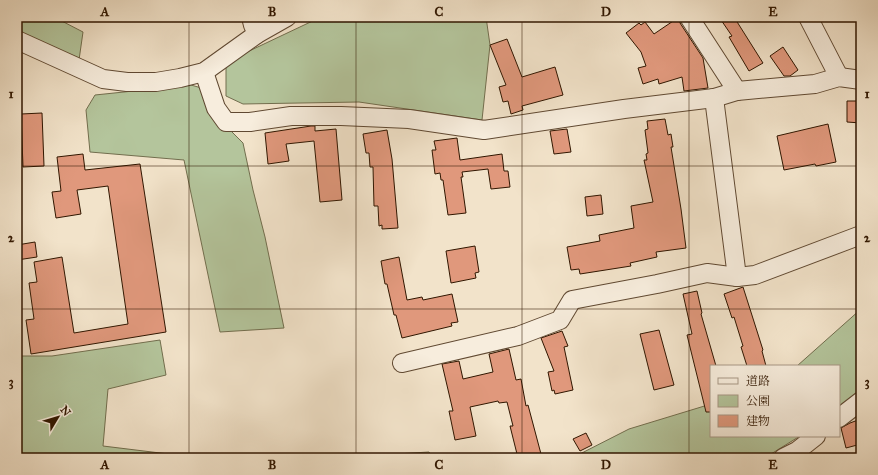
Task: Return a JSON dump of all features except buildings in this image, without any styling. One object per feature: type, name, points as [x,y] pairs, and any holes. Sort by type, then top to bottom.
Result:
[{"type":"street","points":[[17,40],[102,79],[126,82],[156,82],[204,72],[254,25],[287,17]]},
{"type":"street","points":[[689,17],[736,91]]},
{"type":"street","points":[[808,17],[839,77]]},
{"type":"street","points":[[204,72],[216,108],[226,122],[250,122],[291,116],[341,116],[409,119],[484,130],[624,109],[714,98],[736,91],[815,84],[839,77],[861,80]]},
{"type":"street","points":[[714,98],[737,277]]},
{"type":"street","points":[[402,363],[518,336],[560,320],[572,300],[707,273],[737,277],[755,275],[861,236]]},
{"type":"street","points":[[840,417],[861,403]]},
{"type":"street","points":[[793,456],[815,437]]},
{"type":"green space","points":[[17,17],[54,17],[83,32],[79,60],[17,33]]},
{"type":"green space","points":[[321,17],[486,17],[490,45],[482,120],[359,102],[243,104],[226,96],[226,62]]},
{"type":"green space","points":[[191,85],[205,89],[211,111],[243,143],[284,328],[220,332],[184,160],[90,152],[86,110],[95,95]]},
{"type":"green space","points":[[861,309],[861,400],[840,412],[840,365],[798,365]]},
{"type":"green space","points":[[160,340],[166,375],[108,389],[103,446],[201,458],[17,458],[17,356],[52,356]]},
{"type":"green space","points":[[710,404],[710,437],[798,437],[771,454],[761,458],[572,458],[629,429]]},
{"type":"green space","points":[[429,452],[434,458],[331,458]]}]
